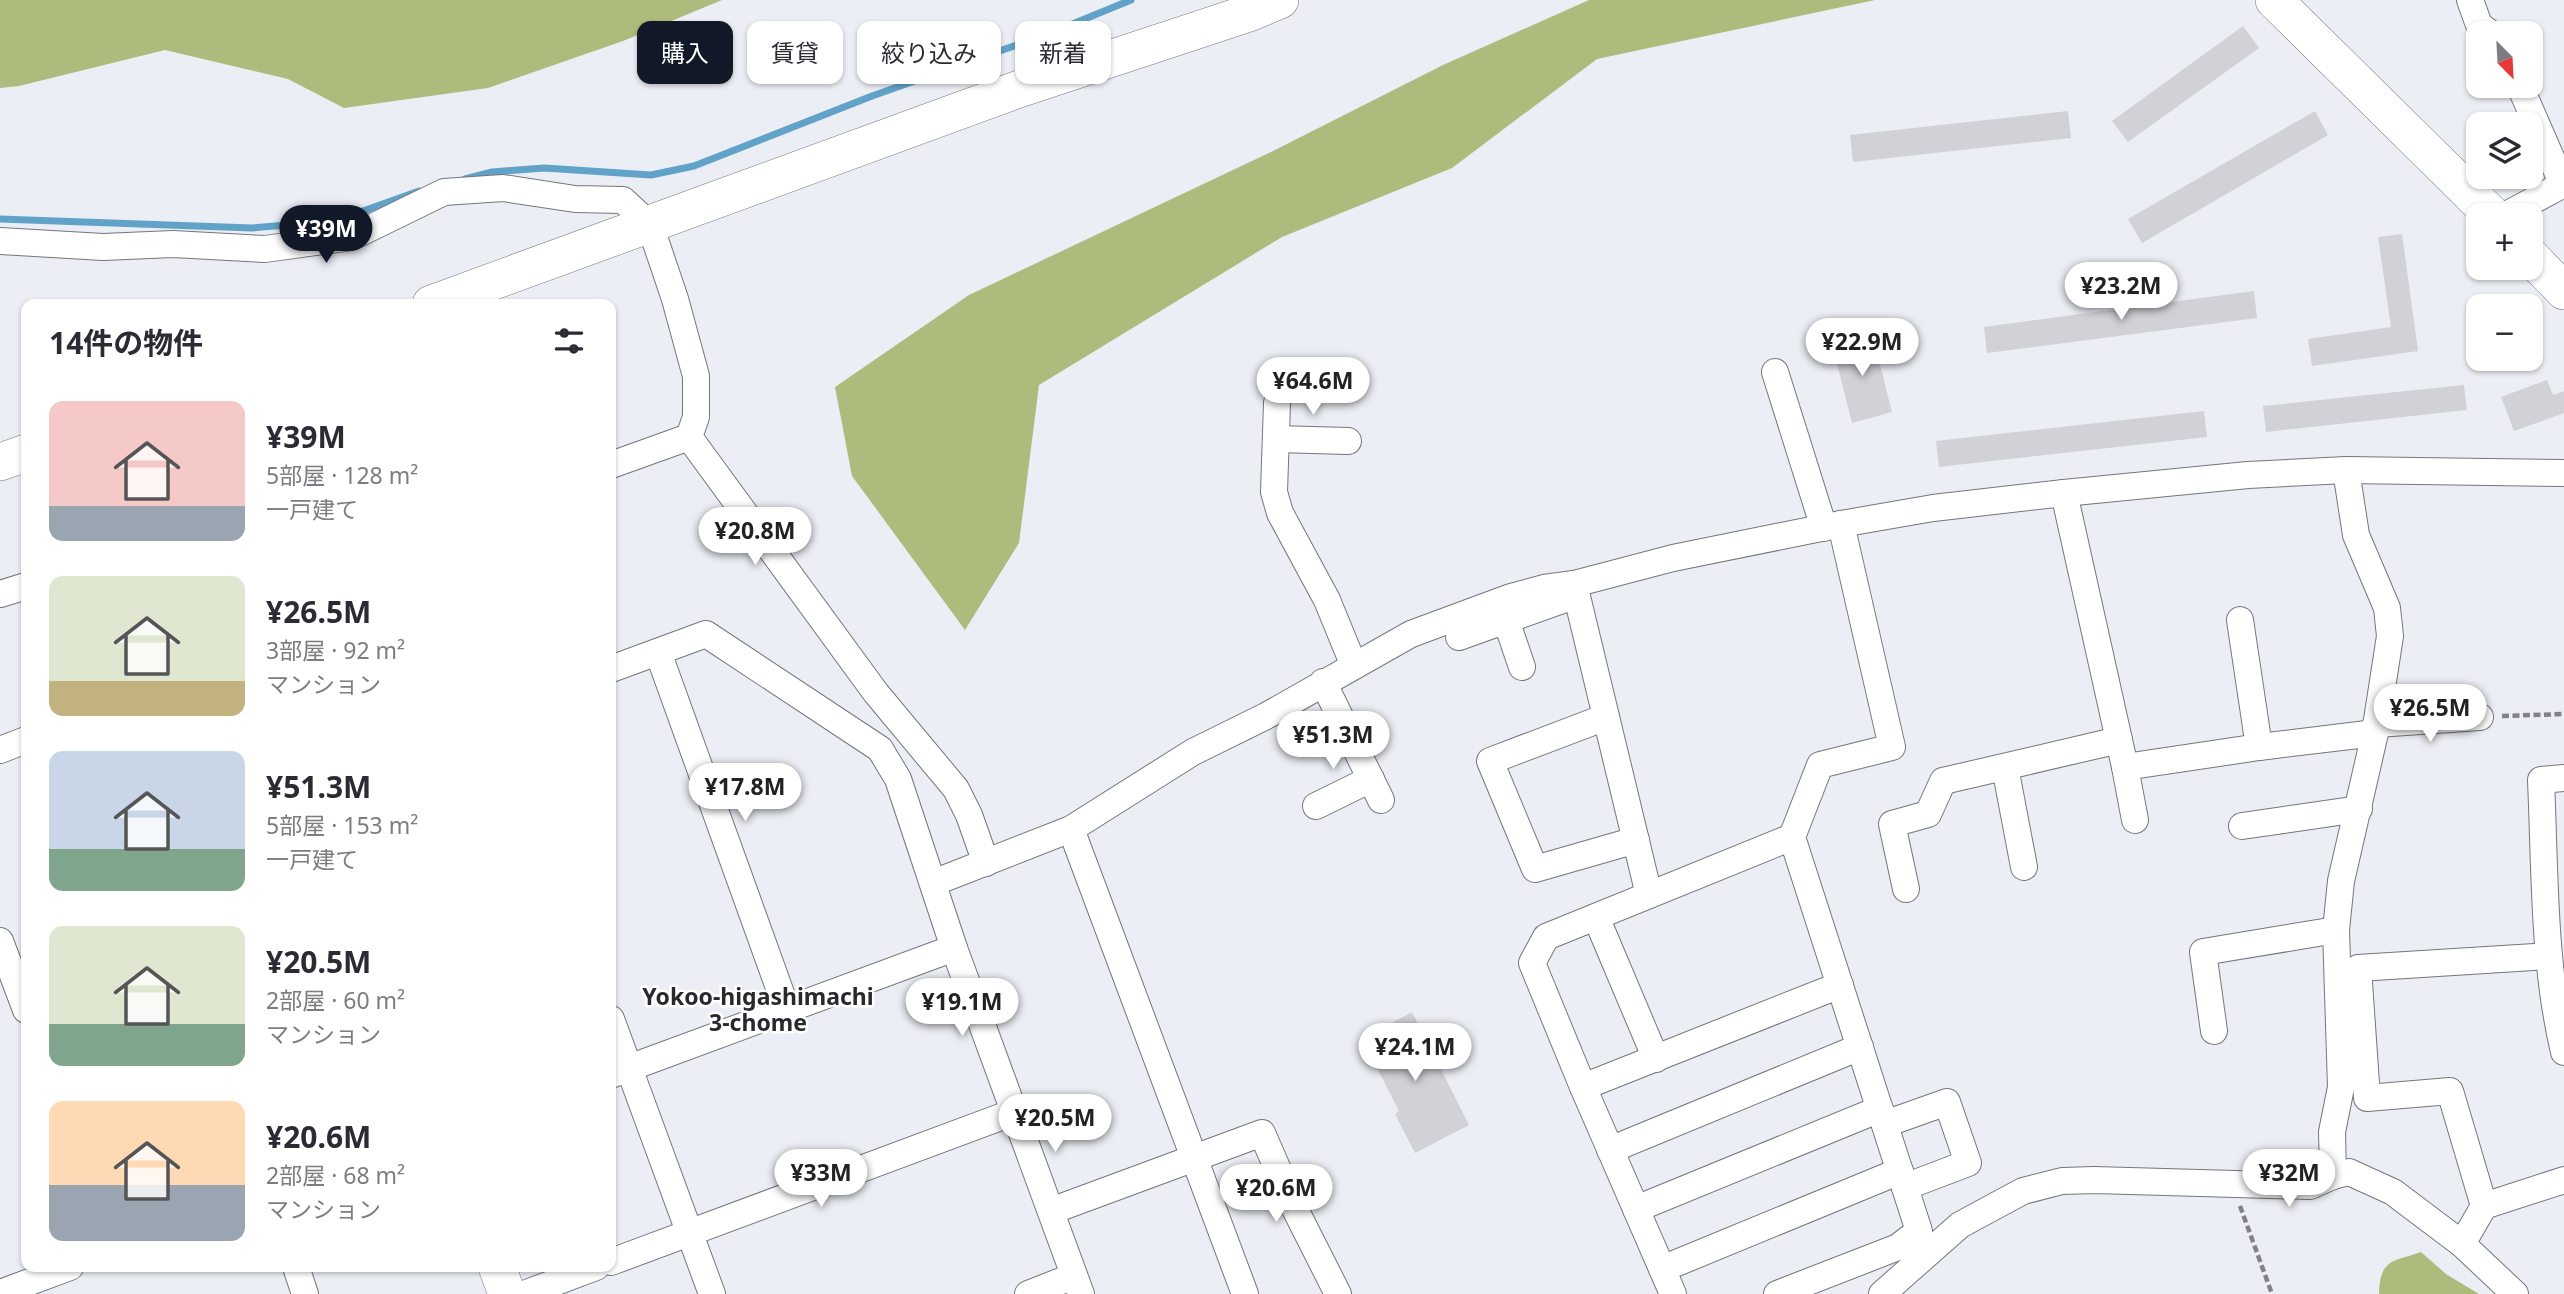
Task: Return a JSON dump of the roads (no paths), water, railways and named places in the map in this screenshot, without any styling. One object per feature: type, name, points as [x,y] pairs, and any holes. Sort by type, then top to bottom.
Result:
[{"type":"street","points":[[445,299],[1019,89],[1249,13],[1280,0]]},
{"type":"street","points":[[2274,0],[2480,203]]},
{"type":"street","points":[[2470,0],[2478,21]]},
{"type":"street","points":[[2525,98],[2563,184],[2528,203]]},
{"type":"street","points":[[0,241],[103,247],[173,244],[265,249],[352,237],[444,192],[502,188],[575,200],[623,200],[650,225],[675,299],[696,376],[696,417],[689,438]]},
{"type":"street","points":[[2543,269],[2564,291]]},
{"type":"street","points":[[1775,372],[1832,526],[1892,747],[1820,765],[1792,837],[1919,1231],[1898,1247],[1777,1294]]},
{"type":"street","points":[[1277,403],[1274,492],[1280,513],[1327,600],[1354,666]]},
{"type":"street","points":[[616,462],[689,438]]},
{"type":"street","points":[[689,438],[876,693],[956,789],[969,815],[986,863]]},
{"type":"street","points":[[1276,439],[1348,441]]},
{"type":"street","points":[[0,462],[21,455]]},
{"type":"street","points":[[1459,637],[1575,590],[1673,558],[1933,508],[2248,475],[2346,470],[2564,473]]},
{"type":"street","points":[[2333,1176],[2332,1132],[2340,1087],[2336,930],[2341,881],[2376,729],[2389,636],[2387,608],[2356,535],[2346,470]]},
{"type":"street","points":[[2064,493],[2135,820]]},
{"type":"street","points":[[0,594],[21,588]]},
{"type":"street","points":[[933,883],[1071,829],[1193,752],[1266,716],[1411,634],[1511,597],[1544,588],[1575,590]]},
{"type":"street","points":[[1575,590],[1649,895]]},
{"type":"street","points":[[1506,620],[1522,667]]},
{"type":"street","points":[[2240,620],[2259,747]]},
{"type":"street","points":[[616,667],[706,634],[880,749],[898,779],[954,948],[1078,1285],[1028,1294]]},
{"type":"street","points":[[658,652],[787,1010]]},
{"type":"street","points":[[1316,806],[1376,790],[1323,682]]},
{"type":"street","points":[[2125,767],[2376,729],[2480,717]]},
{"type":"street","points":[[1606,718],[1490,761],[1535,869],[1636,840]]},
{"type":"street","points":[[1906,888],[1892,824],[1928,814],[1943,781],[2119,740]]},
{"type":"street","points":[[0,750],[21,742]]},
{"type":"street","points":[[2005,767],[2024,867]]},
{"type":"street","points":[[2564,778],[2541,780],[2549,956],[2564,1052]]},
{"type":"street","points":[[2242,826],[2359,809]]},
{"type":"street","points":[[1071,829],[1245,1294]]},
{"type":"street","points":[[1674,1294],[1532,963],[1546,937],[1792,837]]},
{"type":"street","points":[[1596,917],[1656,1059]]},
{"type":"street","points":[[2214,1031],[2203,952],[2336,930]]},
{"type":"street","points":[[0,941],[21,997]]},
{"type":"street","points":[[620,1071],[954,948]]},
{"type":"street","points":[[2484,1206],[2450,1091],[2367,1098],[2358,968],[2549,956]]},
{"type":"street","points":[[1583,1087],[1840,985]]},
{"type":"street","points":[[1610,1150],[1860,1047]]},
{"type":"street","points":[[616,1048],[620,1071],[689,1232],[712,1294]]},
{"type":"street","points":[[1636,1209],[1882,1116],[1947,1102],[1968,1163],[1902,1179],[1662,1269]]},
{"type":"street","points":[[616,1260],[1014,1112]]},
{"type":"street","points":[[1051,1211],[1262,1133],[1295,1209],[1338,1294]]},
{"type":"street","points":[[1882,1294],[1960,1225],[2023,1191],[2062,1181],[2094,1180],[2310,1186],[2349,1172],[2393,1192],[2462,1244],[2515,1294]]},
{"type":"street","points":[[2462,1244],[2484,1206],[2564,1180]]},
{"type":"street","points":[[0,1293],[57,1272]]},
{"type":"street","points":[[298,1272],[305,1294]]},
{"type":"street","points":[[499,1272],[507,1294]]},
{"type":"street","points":[[524,1294],[583,1272]]},
{"type":"waterway","points":[[465,179],[492,172],[544,168],[651,175],[694,166],[872,96],[1048,34],[1131,0]]},
{"type":"waterway","points":[[0,219],[252,228],[310,223],[345,212],[363,211],[419,191]]},
{"type":"district","name":"Yokoo-higashimachi 3-chome","points":[[758,1009]]}]
